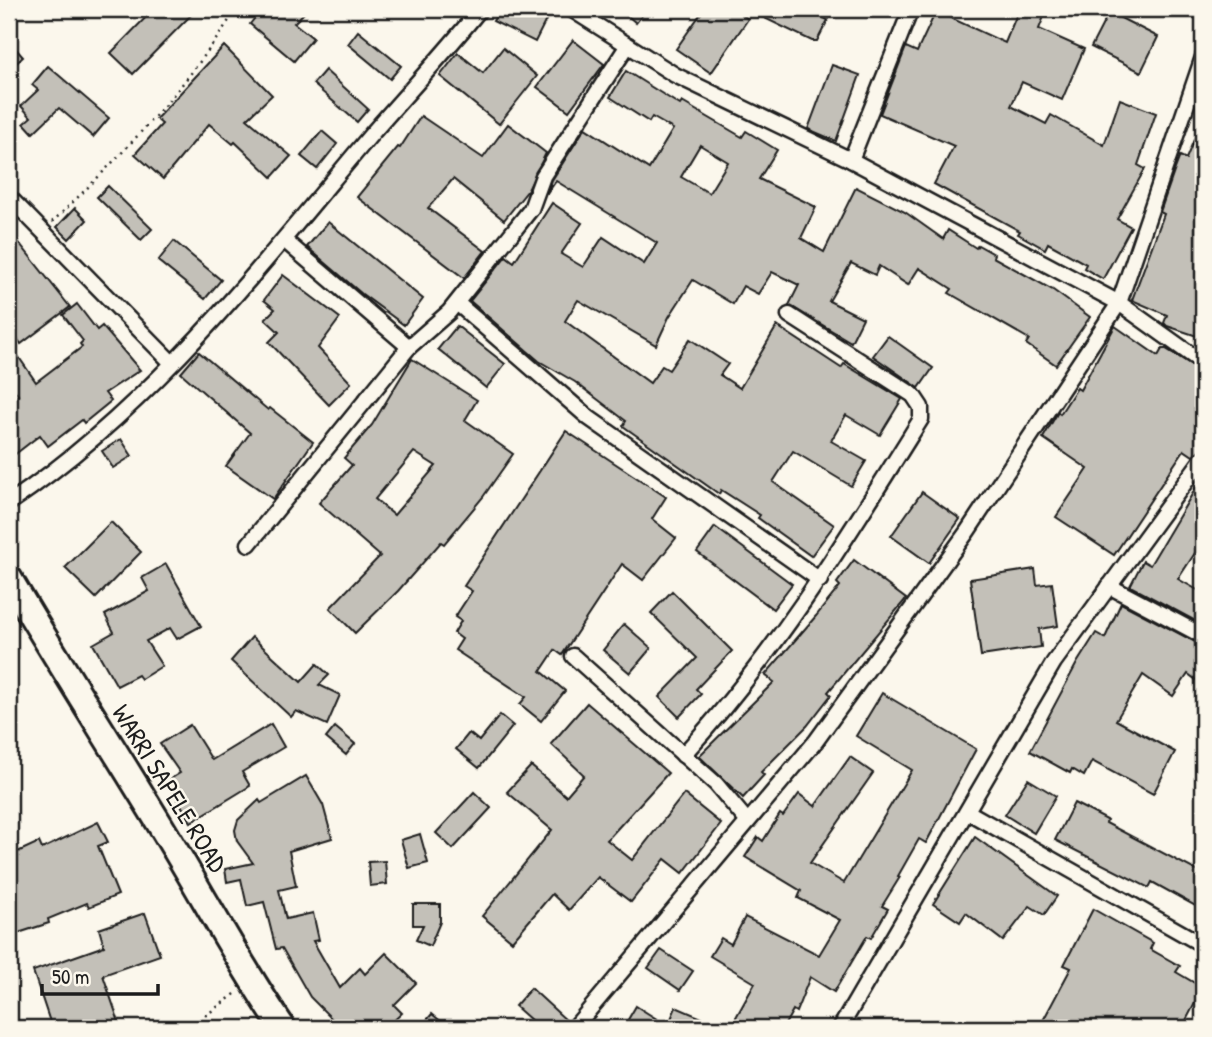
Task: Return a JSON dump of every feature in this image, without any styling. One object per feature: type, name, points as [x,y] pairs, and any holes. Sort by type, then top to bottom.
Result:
[{"type":"highway","name":"WARRI SAPELE ROAD","points":[[9,578],[78,696],[162,828],[252,982],[283,1028]]},
{"type":"street","points":[[9,503],[82,450],[139,398],[284,240],[480,9]]},
{"type":"street","points":[[571,9],[675,75],[851,160],[1119,303],[1203,363]]},
{"type":"street","points":[[851,160],[911,9]]},
{"type":"street","points":[[249,544],[409,347],[457,303],[531,209],[543,176],[628,46]]},
{"type":"street","points":[[574,1028],[816,741],[967,532],[1119,303],[1203,57]]},
{"type":"street","points":[[9,197],[172,363]]},
{"type":"street","points":[[284,240],[409,347]]},
{"type":"street","points":[[457,303],[590,418],[820,580]]},
{"type":"street","points":[[683,755],[721,714],[820,580],[921,419],[921,407],[913,395],[789,315]]},
{"type":"street","points":[[840,1028],[1054,662],[1203,458]]},
{"type":"street","points":[[1109,586],[1203,636]]},
{"type":"street","points":[[573,656],[716,785],[747,821]]},
{"type":"street","points":[[968,812],[1203,945]]},
{"type":"path","points":[[42,232],[94,183],[137,134],[209,49],[236,9]]},
{"type":"path","points":[[188,1028],[252,982]]},
{"type":"building","points":[[154,9],[197,9],[133,74],[111,53]]},
{"type":"building","points":[[262,9],[308,9],[294,23],[313,38],[294,61],[250,24]]},
{"type":"building","points":[[500,9],[528,9],[547,18],[535,42],[493,21]]},
{"type":"building","points":[[620,9],[647,9],[636,23]]},
{"type":"building","points":[[704,9],[734,9],[748,19],[711,73],[676,49]]},
{"type":"building","points":[[746,9],[806,9],[828,20],[817,41],[812,41]]},
{"type":"building","points":[[1019,9],[1047,9],[1039,29],[1084,49],[1062,100],[1022,82],[1011,106],[1046,124],[1051,115],[1104,145],[1120,99],[1156,113],[1138,165],[1145,169],[1117,219],[1131,227],[1103,279],[1084,268],[1086,264],[1048,243],[1045,249],[1018,234],[1020,231],[934,184],[954,146],[880,114],[906,47],[917,52],[936,11],[1005,43]]},
{"type":"building","points":[[1109,12],[1158,37],[1141,72],[1091,47]]},
{"type":"building","points":[[358,31],[401,66],[390,79],[348,44]]},
{"type":"building","points":[[573,40],[604,64],[569,111],[537,87]]},
{"type":"building","points":[[9,41],[23,57],[9,70]]},
{"type":"building","points":[[224,46],[272,95],[247,119],[291,156],[272,177],[235,142],[233,144],[209,124],[163,179],[135,154],[162,124],[156,119]]},
{"type":"building","points":[[503,48],[537,76],[499,124],[440,76],[458,53],[483,73]]},
{"type":"building","points":[[832,65],[860,75],[836,141],[808,129]]},
{"type":"building","points":[[48,66],[109,118],[93,137],[59,108],[33,133],[24,123],[31,117],[21,106],[38,90],[32,85]]},
{"type":"building","points":[[325,70],[368,109],[357,122],[313,84]]},
{"type":"building","points":[[626,71],[680,105],[682,102],[742,137],[746,131],[777,150],[759,179],[816,207],[801,238],[824,252],[856,187],[905,212],[943,239],[948,230],[976,248],[978,245],[994,254],[993,257],[1053,290],[1090,317],[1056,365],[1026,344],[1029,339],[949,293],[952,289],[919,268],[908,285],[879,266],[875,275],[851,263],[829,301],[863,318],[851,342],[789,305],[799,285],[772,272],[758,294],[743,286],[733,304],[693,280],[669,317],[656,345],[578,300],[565,321],[650,383],[662,366],[669,370],[690,339],[728,364],[720,375],[740,388],[777,326],[841,368],[844,364],[902,399],[880,435],[846,415],[831,441],[866,461],[851,486],[793,451],[773,482],[834,525],[811,556],[758,518],[760,515],[721,490],[719,494],[623,426],[626,421],[575,382],[539,361],[470,301],[506,256],[514,262],[552,203],[582,223],[561,254],[583,267],[603,237],[644,264],[657,243],[556,181],[547,194],[552,180],[585,128],[649,169],[673,129],[652,117],[649,122],[610,97]],"holes":[[[700,145],[728,162],[709,193],[681,177]]]},
{"type":"building","points":[[421,116],[483,158],[508,124],[546,153],[528,190],[504,220],[453,179],[428,208],[485,251],[464,278],[357,197],[398,147],[400,148]]},
{"type":"building","points":[[1203,118],[1203,338],[1167,326],[1164,323],[1167,315],[1132,300],[1164,214],[1160,212],[1180,156],[1186,159]]},
{"type":"building","points":[[322,131],[337,144],[317,169],[301,156]]},
{"type":"building","points":[[108,186],[152,229],[141,240],[97,197]]},
{"type":"building","points":[[75,208],[87,220],[69,239],[57,227]]},
{"type":"building","points":[[328,222],[423,299],[404,325],[362,294],[307,247]]},
{"type":"building","points":[[9,230],[70,307],[21,344],[9,327],[9,322],[14,318],[9,312],[9,284],[14,279],[9,272]]},
{"type":"building","points":[[174,241],[221,280],[205,299],[158,261]]},
{"type":"building","points":[[283,275],[340,318],[318,348],[351,383],[329,405],[269,342],[279,332],[265,319],[275,309],[264,300]]},
{"type":"building","points":[[77,304],[97,330],[102,326],[140,370],[105,393],[111,401],[84,423],[82,420],[48,446],[40,435],[9,459],[9,402],[18,395],[9,382],[9,343],[36,382],[82,347],[80,344],[83,341],[63,315]]},
{"type":"building","points":[[457,326],[505,364],[486,388],[438,349]]},
{"type":"building","points":[[1115,326],[1158,356],[1162,349],[1166,349],[1203,372],[1203,448],[1193,456],[1184,450],[1114,555],[1056,517],[1088,469],[1043,438],[1058,412],[1060,414],[1077,388],[1080,390]]},
{"type":"building","points":[[888,336],[933,368],[919,388],[873,356]]},
{"type":"building","points":[[199,352],[268,410],[270,408],[313,442],[273,499],[226,466],[250,433],[181,373]]},
{"type":"building","points":[[412,359],[477,400],[465,420],[513,454],[483,497],[444,544],[441,542],[398,591],[355,633],[330,608],[380,556],[319,503],[352,465],[344,458],[372,425]],"holes":[[[414,452],[436,466],[394,515],[375,499]]]},
{"type":"building","points":[[566,431],[666,497],[652,519],[676,538],[643,580],[622,564],[562,655],[555,650],[541,671],[565,691],[541,721],[520,704],[526,697],[455,650],[462,639],[454,633],[461,621],[455,617],[472,591],[464,586]]},
{"type":"building","points":[[121,439],[132,456],[113,468],[102,451]]},
{"type":"building","points":[[1203,476],[1203,558],[1195,553],[1178,579],[1203,593],[1203,625],[1130,586],[1143,561],[1150,565]]},
{"type":"building","points":[[922,492],[960,519],[929,563],[891,536]]},
{"type":"building","points":[[111,522],[141,552],[96,598],[65,568]]},
{"type":"building","points":[[715,527],[792,584],[773,609],[697,552]]},
{"type":"building","points":[[854,560],[906,599],[828,692],[831,695],[807,726],[761,772],[764,775],[743,798],[699,756],[774,682],[765,675],[840,586],[837,583]]},
{"type":"building","points":[[166,564],[201,626],[177,639],[170,628],[146,641],[162,666],[141,679],[138,675],[117,686],[93,644],[114,632],[105,615],[149,591],[142,578]]},
{"type":"building","points":[[1035,569],[1037,585],[1052,583],[1058,626],[1039,629],[1041,647],[981,656],[970,579]]},
{"type":"building","points":[[672,591],[732,651],[696,689],[701,694],[679,717],[659,697],[697,658],[651,613]]},
{"type":"building","points":[[1121,603],[1203,646],[1203,685],[1188,674],[1173,696],[1143,675],[1116,720],[1175,752],[1153,794],[1092,761],[1084,776],[1072,769],[1070,773],[1030,751],[1077,663],[1096,633],[1105,638]]},
{"type":"building","points":[[624,624],[651,648],[630,673],[603,650]]},
{"type":"building","points":[[252,637],[301,682],[317,664],[329,675],[319,685],[340,695],[327,725],[296,711],[291,717],[231,661]]},
{"type":"building","points":[[882,693],[976,749],[926,843],[919,839],[898,876],[900,877],[882,906],[888,909],[871,938],[867,936],[834,992],[810,977],[796,1012],[793,1010],[783,1028],[730,1028],[755,983],[710,956],[721,938],[731,944],[745,917],[819,955],[840,920],[798,898],[801,891],[745,857],[758,837],[763,841],[780,814],[783,816],[799,794],[815,806],[850,757],[873,773],[810,863],[844,883],[912,770],[856,736]]},
{"type":"building","points":[[587,703],[668,773],[607,840],[632,860],[684,794],[721,824],[683,873],[665,859],[631,902],[598,877],[569,910],[552,894],[512,941],[482,916],[552,830],[507,792],[531,766],[566,796],[584,775],[551,744]]},
{"type":"building","points":[[500,715],[513,726],[479,768],[456,749],[469,733],[479,741]]},
{"type":"building","points":[[271,724],[284,747],[242,772],[250,786],[191,822],[167,781],[180,773],[160,744],[190,725],[212,760]]},
{"type":"building","points":[[335,727],[355,744],[346,755],[326,738]]},
{"type":"building","points":[[306,776],[323,805],[332,838],[289,851],[296,886],[279,890],[286,919],[313,913],[319,940],[313,941],[340,988],[360,968],[365,974],[386,953],[416,983],[394,1005],[402,1013],[386,1028],[341,1028],[310,997],[282,948],[276,949],[264,902],[247,906],[241,879],[227,882],[225,869],[253,863],[237,841],[235,830],[238,820],[259,800],[261,803]]},
{"type":"building","points":[[1028,779],[1056,796],[1034,833],[1005,815]]},
{"type":"building","points":[[474,792],[491,808],[453,849],[436,833]]},
{"type":"building","points":[[1074,803],[1203,874],[1203,901],[1199,908],[1152,882],[1149,888],[1055,840]]},
{"type":"building","points":[[98,822],[108,842],[98,846],[118,895],[89,907],[87,903],[48,919],[49,923],[9,936],[9,856],[39,842],[42,849]]},
{"type":"building","points":[[420,834],[428,863],[409,868],[401,840]]},
{"type":"building","points":[[975,837],[1057,896],[1044,915],[1030,906],[1003,941],[966,913],[960,922],[933,904]]},
{"type":"building","points":[[385,861],[387,884],[370,886],[368,862]]},
{"type":"building","points":[[413,904],[440,904],[440,922],[430,946],[416,940],[423,925],[413,925]]},
{"type":"building","points":[[1093,909],[1153,943],[1150,949],[1180,966],[1176,972],[1203,988],[1182,1028],[1039,1028],[1071,968],[1064,965]]},
{"type":"building","points":[[145,913],[160,955],[103,975],[121,1028],[52,1028],[33,971],[104,946],[99,929]]},
{"type":"building","points":[[661,950],[693,971],[680,990],[648,968]]},
{"type":"building","points":[[531,988],[567,1021],[561,1028],[540,1028],[515,1006]]},
{"type":"building","points":[[636,1006],[668,1026],[676,1007],[725,1028],[623,1028]]},
{"type":"building","points":[[432,1014],[449,1028],[420,1028]]}]
